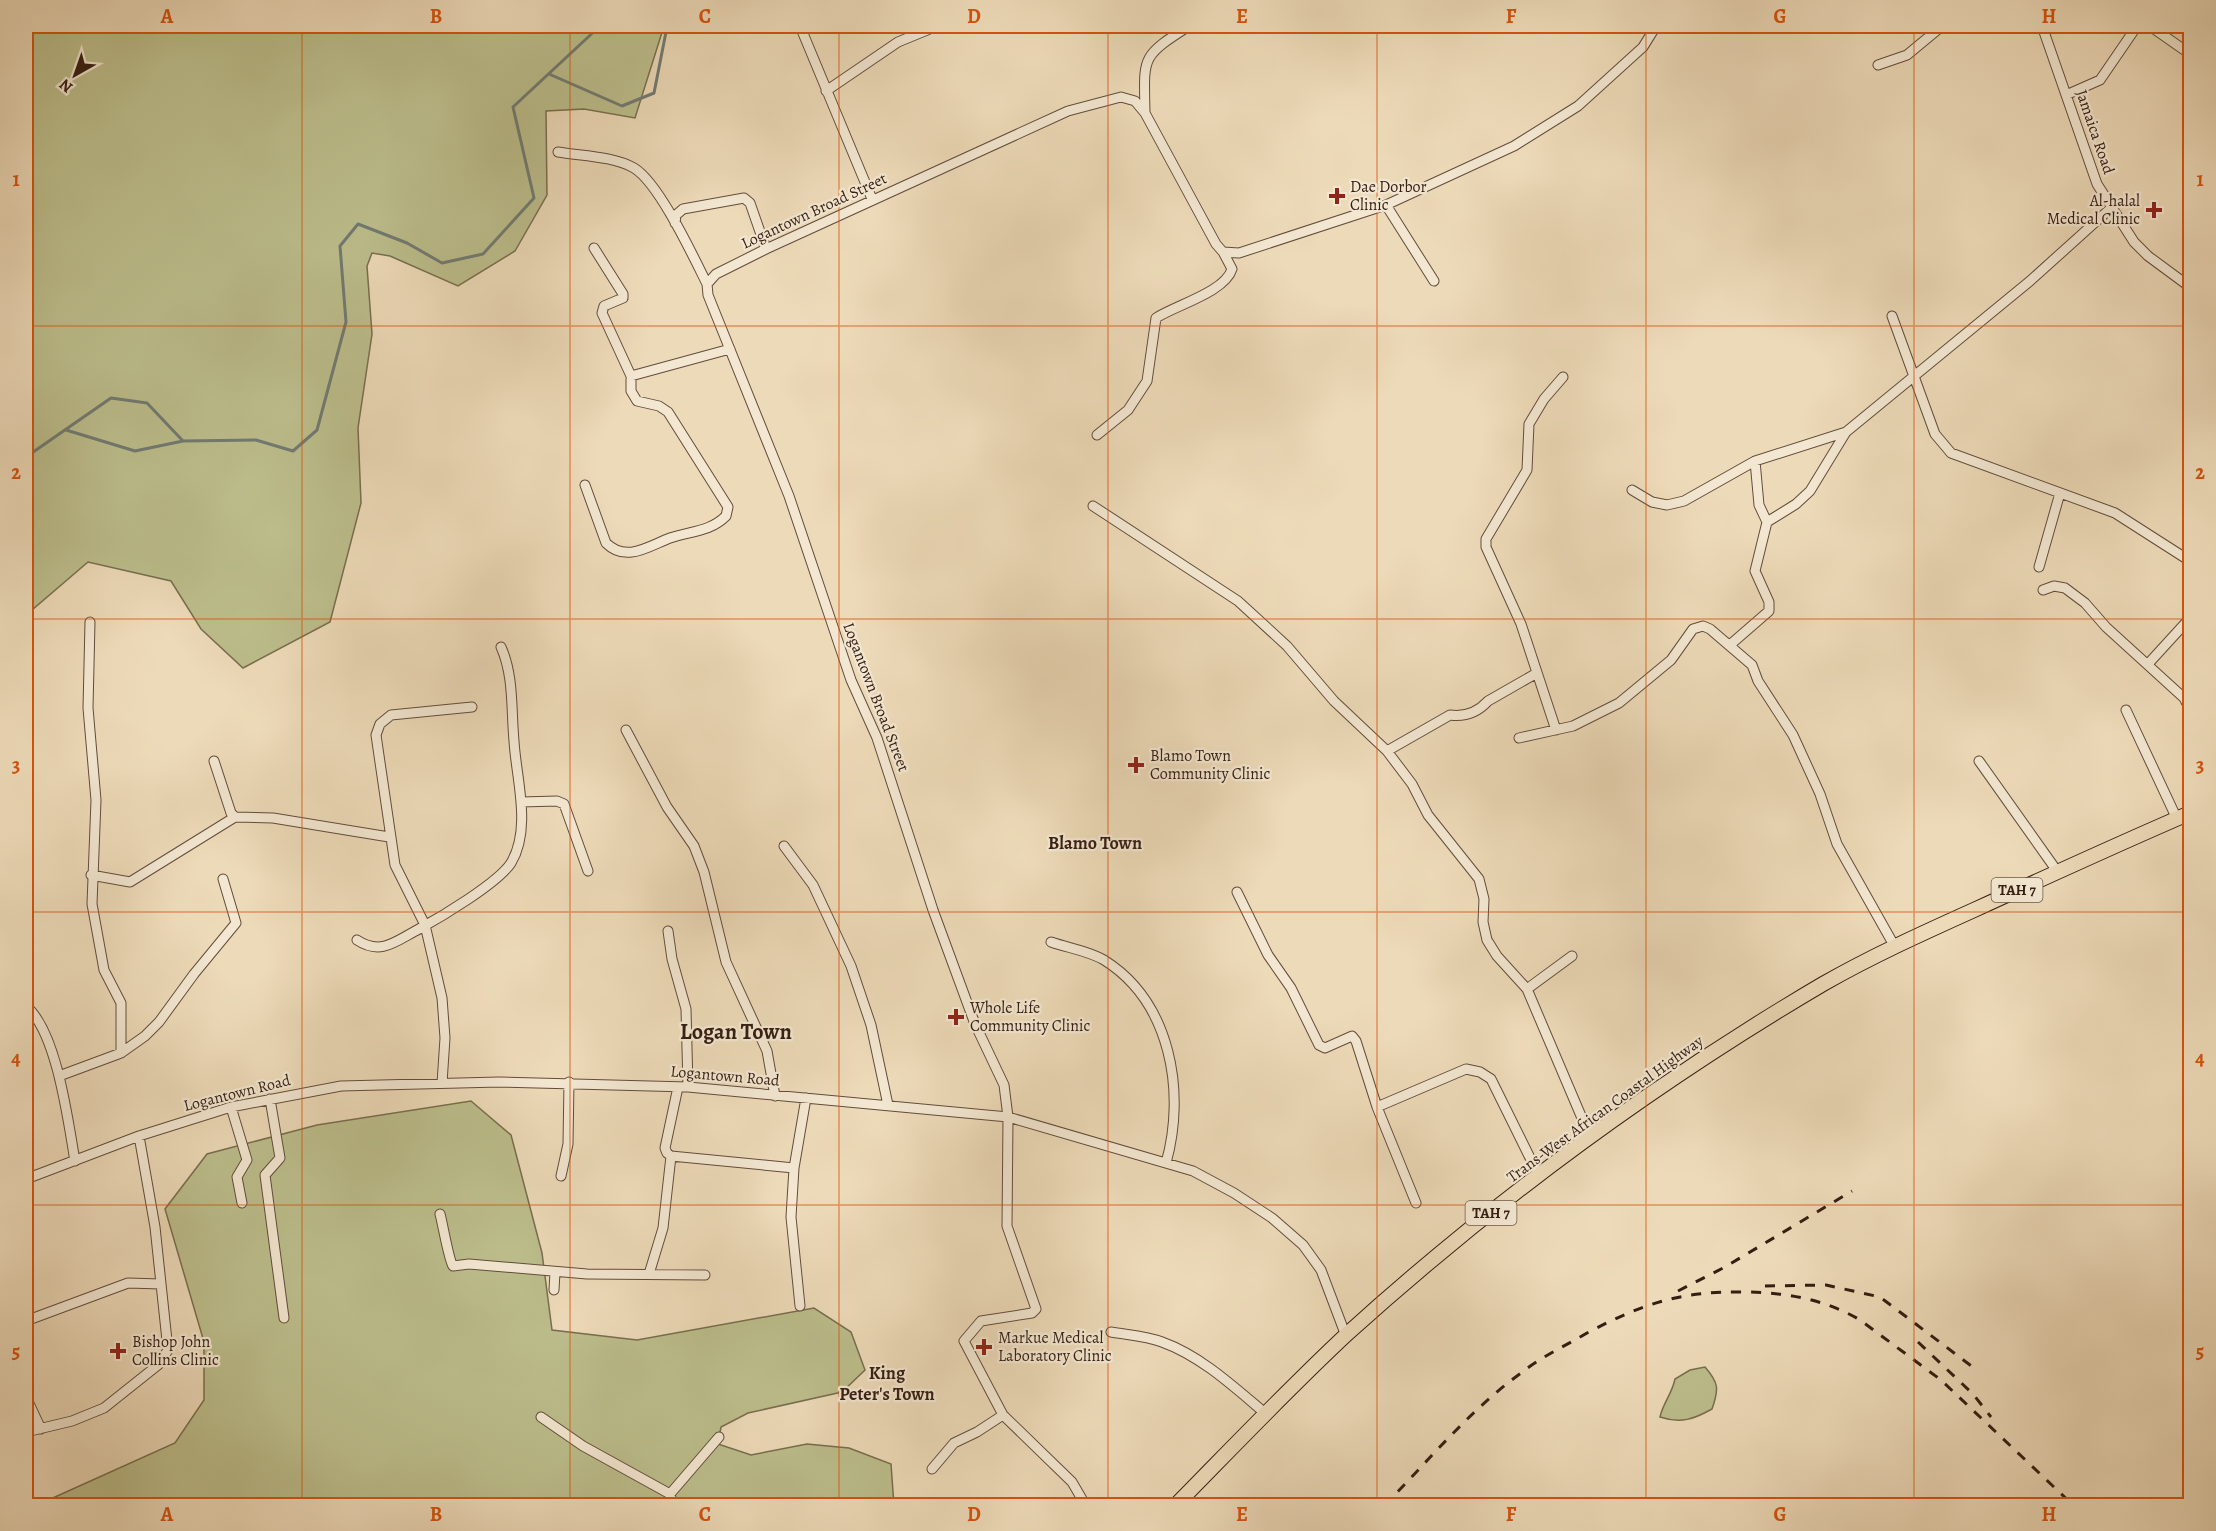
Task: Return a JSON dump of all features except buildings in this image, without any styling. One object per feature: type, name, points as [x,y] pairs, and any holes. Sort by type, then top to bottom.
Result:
[{"type":"highway","name":"Trans-West African Coastal Highway","points":[[1175,1506],[1346,1336],[1538,1174],[1677,1074],[1823,985],[1894,947],[2057,871],[2190,813]]},
{"type":"street","points":[[800,26],[872,199]]},
{"type":"street","points":[[826,91],[898,42],[937,26]]},
{"type":"street","points":[[1145,113],[1144,65],[1158,45],[1190,26]]},
{"type":"street","points":[[1223,252],[1239,253],[1386,205],[1514,146],[1578,106],[1643,47],[1656,26]]},
{"type":"street","points":[[1878,65],[1907,55],[1942,26]]},
{"type":"street","name":"Jamaica Road","points":[[2042,26],[2097,184],[2126,231],[2148,256],[2190,287]]},
{"type":"street","points":[[2066,95],[2100,80],[2137,26]]},
{"type":"street","points":[[2150,26],[2190,54]]},
{"type":"street","name":"Logantown Broad Street","points":[[1004,1414],[964,1341],[981,1321],[1032,1313],[1036,1309],[1007,1226],[1008,1117],[1004,1084],[975,1024],[933,910],[877,738],[851,680],[789,496],[708,295],[707,284],[716,274],[872,199],[1068,111],[1121,97],[1135,101],[1145,113],[1216,244],[1223,252]]},
{"type":"street","points":[[558,152],[623,163],[645,177],[675,223],[707,284]]},
{"type":"street","points":[[675,223],[676,215],[683,208],[744,198],[750,203],[766,249]]},
{"type":"street","points":[[1386,205],[1434,281]]},
{"type":"street","points":[[1767,522],[1796,504],[1810,491],[1846,432],[2030,282],[2111,208]]},
{"type":"street","points":[[585,485],[606,543],[612,549],[626,552],[643,551],[672,537],[702,531],[726,516],[728,507],[668,412],[659,406],[637,401],[632,391],[631,376],[602,313],[604,306],[622,298],[623,294],[594,248]]},
{"type":"street","points":[[1097,435],[1128,410],[1147,381],[1156,318],[1220,285],[1230,276],[1232,269],[1223,252]]},
{"type":"street","points":[[1892,316],[1935,434],[1951,453],[2115,513],[2190,561]]},
{"type":"street","points":[[631,376],[730,349]]},
{"type":"street","points":[[1556,730],[1521,624],[1486,547],[1486,539],[1527,470],[1530,424],[1544,399],[1563,377]]},
{"type":"street","points":[[1632,490],[1652,502],[1667,505],[1684,501],[1755,461],[1846,432]]},
{"type":"street","points":[[1731,644],[1769,611],[1769,602],[1755,571],[1767,522],[1759,505],[1755,461]]},
{"type":"street","points":[[2039,567],[2060,493]]},
{"type":"street","points":[[1093,506],[1238,601],[1287,646],[1334,701],[1387,751],[1412,784],[1428,815],[1479,879],[1484,899],[1483,922],[1487,940],[1497,956],[1527,989],[1590,1137]]},
{"type":"street","points":[[2043,590],[2054,586],[2065,588],[2184,698],[2190,709]]},
{"type":"street","points":[[2148,664],[2190,618]]},
{"type":"street","points":[[90,622],[88,708],[96,800],[92,904],[100,956],[108,981],[121,1003],[121,1053]]},
{"type":"street","points":[[1519,738],[1556,730],[1593,718],[1619,703],[1671,660],[1693,629],[1703,626],[1710,629],[1731,644],[1752,665],[1758,681],[1793,735],[1820,794],[1837,844],[1894,947]]},
{"type":"street","points":[[357,940],[373,948],[385,947],[425,926],[491,882],[512,862],[520,830],[521,802],[513,739],[510,683],[507,660],[501,647]]},
{"type":"street","points":[[1387,751],[1450,715],[1462,716],[1482,708],[1488,701],[1537,674]]},
{"type":"street","points":[[442,1083],[445,1038],[442,998],[425,926],[400,878],[389,837],[376,742],[380,724],[386,717],[472,707]]},
{"type":"street","points":[[2126,710],[2177,819]]},
{"type":"street","points":[[626,730],[667,807],[694,846],[704,872],[726,962],[767,1051],[775,1096]]},
{"type":"street","points":[[1979,760],[2057,871]]},
{"type":"street","points":[[214,761],[231,813],[235,817]]},
{"type":"street","points":[[521,802],[557,801],[564,804],[588,871]]},
{"type":"street","points":[[92,875],[130,882],[235,817],[273,818],[389,837]]},
{"type":"street","points":[[784,846],[813,885],[851,966],[868,1016],[888,1105]]},
{"type":"street","points":[[59,1076],[121,1053],[159,1022],[194,974],[233,928],[235,914],[223,879]]},
{"type":"street","points":[[1237,892],[1268,956],[1291,988],[1321,1048],[1352,1036],[1356,1041],[1377,1107],[1416,1203]]},
{"type":"street","points":[[649,1274],[663,1228],[671,1156],[666,1148],[683,1087],[686,1009],[672,959],[668,931]]},
{"type":"street","points":[[1051,942],[1101,958],[1123,973],[1141,997],[1158,1027],[1173,1063],[1173,1141],[1166,1163]]},
{"type":"street","points":[[1527,989],[1572,956]]},
{"type":"street","points":[[26,1006],[43,1030],[59,1076],[75,1161]]},
{"type":"street","points":[[1377,1107],[1466,1070],[1480,1072],[1491,1079],[1538,1174]]},
{"type":"street","points":[[561,1176],[568,1144],[570,1082]]},
{"type":"street","name":"Logantown Road","points":[[26,1179],[139,1136],[231,1107],[341,1086],[570,1082],[683,1087],[1008,1117],[1166,1163],[1214,1180],[1293,1235],[1321,1270],[1346,1336]]},
{"type":"street","points":[[800,1305],[791,1217],[794,1167],[806,1098]]},
{"type":"street","points":[[270,1099],[280,1158],[265,1175],[284,1318]]},
{"type":"street","points":[[231,1107],[247,1160],[237,1177],[242,1203]]},
{"type":"street","points":[[26,1432],[72,1421],[104,1408],[164,1360],[169,1345],[155,1227],[139,1136]]},
{"type":"street","points":[[671,1156],[794,1167]]},
{"type":"street","points":[[440,1214],[447,1238],[449,1260],[453,1266],[492,1266],[555,1272],[705,1275]]},
{"type":"street","points":[[554,1290],[555,1272]]},
{"type":"street","points":[[31,1319],[128,1283],[161,1284]]},
{"type":"street","points":[[1111,1332],[1146,1336],[1182,1350],[1226,1380],[1266,1414]]},
{"type":"street","points":[[26,1397],[41,1429]]},
{"type":"street","points":[[932,1469],[954,1443],[978,1432],[1004,1414],[1072,1482],[1086,1506]]},
{"type":"street","points":[[541,1417],[583,1446],[670,1494],[673,1506]]},
{"type":"street","points":[[670,1494],[719,1437]]},
{"type":"green space","points":[[26,26],[664,26],[635,118],[584,109],[546,111],[547,195],[515,251],[458,286],[390,256],[372,253],[367,266],[372,334],[358,428],[361,503],[330,622],[243,668],[201,629],[171,581],[88,562],[26,615]]},
{"type":"green space","points":[[471,1101],[511,1135],[542,1253],[552,1330],[637,1340],[814,1308],[851,1332],[865,1370],[842,1392],[748,1413],[721,1427],[718,1444],[751,1455],[807,1444],[849,1448],[891,1464],[894,1506],[35,1506],[175,1443],[204,1400],[204,1342],[165,1209],[207,1154],[317,1125]]},
{"type":"green space","points":[[1705,1367],[1716,1386],[1712,1409],[1687,1419],[1674,1420],[1660,1417],[1675,1379],[1690,1370]]},
{"type":"waterway","points":[[26,457],[111,398],[147,403],[183,441],[256,440],[293,451],[317,430],[346,322],[340,246],[358,224],[407,243],[442,263],[483,254],[534,198],[513,107],[600,26]]},
{"type":"waterway","points":[[549,74],[622,106],[654,93],[666,32],[655,26]]},
{"type":"waterway","points":[[66,430],[135,451],[183,441]]},
{"type":"railway","points":[[1678,1291],[1725,1267],[1852,1191]]},
{"type":"railway","points":[[1765,1286],[1826,1285],[1880,1297],[1978,1371]]},
{"type":"railway","points":[[1384,1506],[1484,1403],[1529,1367],[1587,1333],[1626,1314],[1662,1301],[1720,1292],[1788,1295],[1833,1307],[1860,1320],[1941,1380],[2074,1506]]},
{"type":"railway","points":[[1918,1342],[1973,1394],[1991,1417]]},
{"type":"place","name":"Dae Dorbor Clinic","points":[[1337,196]]},
{"type":"place","name":"Al-halal Medical Clinic","points":[[2154,210]]},
{"type":"place","name":"Blamo Town Community Clinic","points":[[1136,765]]},
{"type":"place","name":"Whole Life Community Clinic","points":[[956,1017]]},
{"type":"place","name":"Markue Medical Laboratory Clinic","points":[[984,1347]]},
{"type":"place","name":"Bishop John Collins Clinic","points":[[118,1351]]},
{"type":"district","name":"Blamo Town","points":[[1095,843]]},
{"type":"district","name":"Logan Town","points":[[736,1032]]},
{"type":"district","name":"King Peter's Town","points":[[887,1383]]}]
